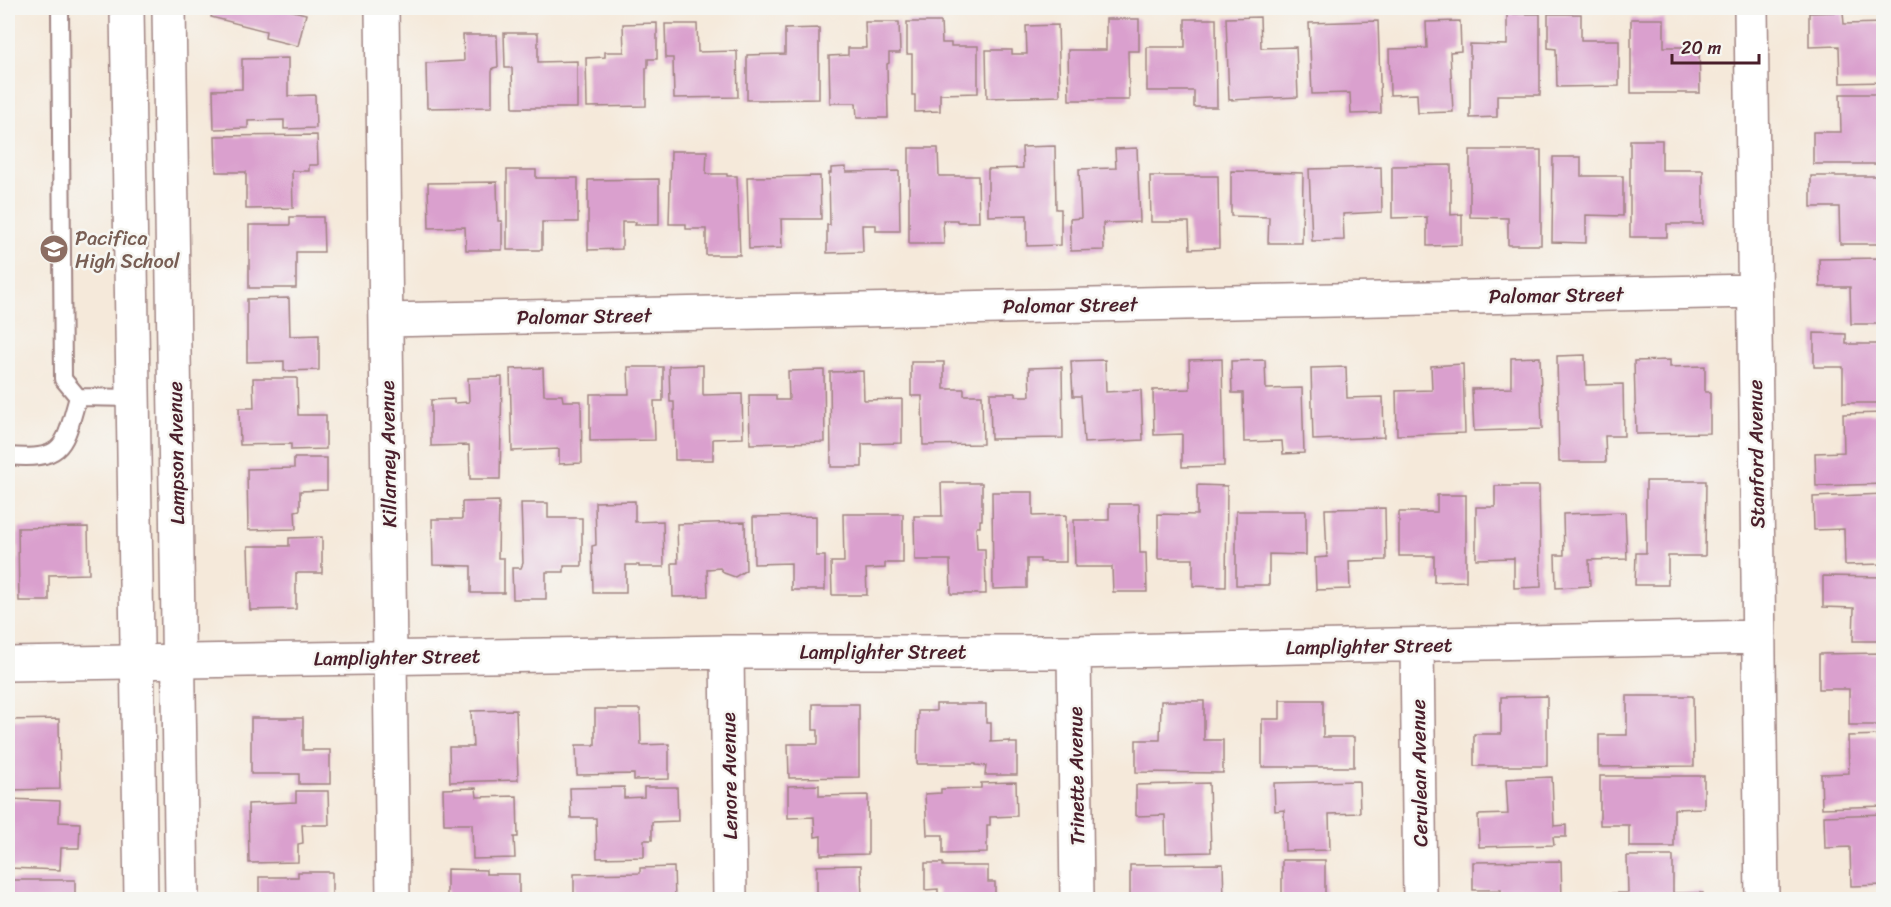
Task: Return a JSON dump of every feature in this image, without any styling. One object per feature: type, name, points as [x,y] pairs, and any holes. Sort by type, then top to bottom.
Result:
[{"type":"street","points":[[127,8],[141,900]]},
{"type":"street","name":"Lampson Avenue","points":[[169,8],[182,900]]},
{"type":"street","name":"Killarney Avenue","points":[[382,8],[393,900]]},
{"type":"street","name":"Stanford Avenue","points":[[1750,8],[1762,900]]},
{"type":"street","name":"Palomar Street","points":[[386,320],[1754,291]]},
{"type":"street","name":"Lamplighter Street","points":[[8,664],[727,652],[1074,652],[1759,637]]},
{"type":"street","name":"Cerulean Avenue","points":[[1417,646],[1420,900]]},
{"type":"street","name":"Lenore Avenue","points":[[727,652],[730,900]]},
{"type":"street","name":"Trinette Avenue","points":[[1074,652],[1077,900]]},
{"type":"lane","points":[[60,8],[63,379],[78,397],[134,398]]},
{"type":"lane","points":[[8,456],[36,457],[52,453],[64,443],[78,397]]},
{"type":"building","points":[[213,8],[280,8],[306,14],[298,46],[265,38],[266,31],[211,17]]},
{"type":"building","points":[[1843,12],[1844,24],[1884,23],[1884,82],[1840,83],[1839,46],[1809,47],[1809,13]]},
{"type":"building","points":[[1507,14],[1540,14],[1540,95],[1497,95],[1497,117],[1470,118],[1470,44],[1507,45]]},
{"type":"building","points":[[1548,14],[1581,14],[1581,40],[1619,40],[1619,86],[1557,87],[1556,49],[1548,48]]},
{"type":"building","points":[[1260,17],[1261,48],[1296,47],[1298,97],[1229,100],[1226,18]]},
{"type":"building","points":[[1106,19],[1139,19],[1139,51],[1128,51],[1129,100],[1069,100],[1068,50],[1106,50]]},
{"type":"building","points":[[1185,19],[1216,19],[1217,107],[1194,107],[1194,91],[1147,91],[1147,47],[1185,47]]},
{"type":"building","points":[[1631,19],[1664,19],[1664,47],[1699,47],[1700,93],[1631,93]]},
{"type":"building","points":[[1378,21],[1381,113],[1351,114],[1350,93],[1312,94],[1309,23]]},
{"type":"building","points":[[1460,21],[1461,51],[1450,52],[1453,112],[1418,113],[1417,94],[1390,95],[1389,49],[1427,48],[1426,22]]},
{"type":"building","points":[[865,22],[899,22],[900,53],[889,53],[887,64],[888,118],[857,118],[856,103],[830,103],[829,56],[848,55],[848,48],[866,48]]},
{"type":"building","points":[[907,22],[941,22],[942,43],[951,43],[951,46],[978,46],[978,93],[940,94],[940,111],[915,112],[915,95],[912,95],[912,54],[907,54]]},
{"type":"building","points":[[657,23],[657,59],[648,59],[648,68],[646,68],[646,106],[587,107],[586,58],[605,57],[605,52],[624,52],[623,24]]},
{"type":"building","points":[[665,24],[697,24],[698,52],[737,51],[738,97],[674,98],[673,58],[666,58]]},
{"type":"building","points":[[1058,25],[1060,96],[987,98],[986,50],[1012,50],[1012,54],[1027,54],[1026,26]]},
{"type":"building","points":[[819,28],[819,99],[747,100],[747,55],[785,54],[785,29]]},
{"type":"building","points":[[504,33],[538,33],[538,62],[577,61],[577,108],[513,108],[512,68],[505,68]]},
{"type":"building","points":[[463,35],[497,35],[498,67],[493,68],[492,72],[492,107],[427,108],[426,63],[464,61]]},
{"type":"building","points":[[288,58],[288,96],[315,95],[316,128],[284,129],[284,120],[248,121],[248,128],[214,129],[213,90],[242,89],[242,59]]},
{"type":"building","points":[[1840,94],[1884,94],[1884,164],[1813,164],[1813,132],[1841,132]]},
{"type":"building","points":[[317,135],[318,165],[309,165],[309,171],[292,171],[293,208],[246,209],[246,172],[216,172],[215,136]]},
{"type":"building","points":[[1630,140],[1662,140],[1662,170],[1703,170],[1703,224],[1667,224],[1667,237],[1630,237]]},
{"type":"building","points":[[1055,146],[1056,209],[1061,209],[1061,245],[1027,246],[1027,215],[988,216],[988,169],[1023,168],[1022,147]]},
{"type":"building","points":[[909,148],[938,148],[939,176],[978,176],[979,222],[943,220],[944,244],[909,244]]},
{"type":"building","points":[[1137,148],[1140,222],[1103,223],[1104,250],[1071,251],[1070,219],[1081,218],[1079,169],[1116,168],[1115,149]]},
{"type":"building","points":[[1470,150],[1541,150],[1541,245],[1508,245],[1508,218],[1470,217]]},
{"type":"building","points":[[671,151],[707,151],[706,174],[737,176],[740,255],[706,255],[706,229],[686,229],[686,224],[669,224]]},
{"type":"building","points":[[1553,157],[1581,157],[1581,176],[1623,176],[1623,216],[1586,215],[1586,243],[1552,242]]},
{"type":"building","points":[[1451,165],[1451,215],[1462,214],[1462,245],[1427,246],[1427,217],[1392,218],[1392,166]]},
{"type":"building","points":[[846,167],[846,172],[899,171],[900,231],[876,231],[876,225],[862,225],[863,252],[827,253],[827,225],[830,225],[829,173],[831,173],[831,168]]},
{"type":"building","points":[[1381,167],[1382,212],[1343,214],[1344,240],[1312,241],[1309,169]]},
{"type":"building","points":[[507,170],[536,170],[536,178],[578,178],[578,222],[542,222],[542,250],[507,250]]},
{"type":"building","points":[[1231,171],[1303,173],[1302,243],[1268,243],[1269,217],[1231,216]]},
{"type":"building","points":[[820,176],[821,219],[781,219],[782,248],[749,249],[747,177]]},
{"type":"building","points":[[1150,176],[1218,176],[1219,248],[1190,249],[1189,222],[1151,222]]},
{"type":"building","points":[[1811,176],[1884,176],[1884,244],[1840,244],[1839,207],[1811,207]]},
{"type":"building","points":[[659,179],[659,225],[635,225],[636,222],[622,222],[622,249],[588,250],[588,180]]},
{"type":"building","points":[[497,182],[498,221],[502,221],[502,250],[466,250],[465,227],[429,228],[428,183]]},
{"type":"building","points":[[290,217],[323,217],[324,252],[296,252],[296,288],[249,288],[249,225],[290,225]]},
{"type":"building","points":[[1884,258],[1884,324],[1851,324],[1850,287],[1820,287],[1819,259]]},
{"type":"building","points":[[289,298],[290,336],[319,335],[319,370],[284,371],[284,361],[247,362],[247,299]]},
{"type":"building","points":[[1814,333],[1846,334],[1846,344],[1884,344],[1884,403],[1843,403],[1843,367],[1814,367]]},
{"type":"building","points":[[1585,355],[1586,385],[1623,384],[1624,436],[1605,436],[1606,462],[1559,462],[1557,356]]},
{"type":"building","points":[[1540,357],[1542,429],[1474,431],[1472,389],[1511,388],[1511,358]]},
{"type":"building","points":[[1222,359],[1224,466],[1182,467],[1182,434],[1154,435],[1153,390],[1190,389],[1189,360]]},
{"type":"building","points":[[1105,360],[1106,392],[1141,390],[1143,440],[1084,443],[1081,396],[1073,396],[1071,361]]},
{"type":"building","points":[[1265,360],[1266,389],[1302,388],[1304,453],[1283,454],[1282,441],[1244,442],[1243,393],[1232,393],[1231,361]]},
{"type":"building","points":[[1670,360],[1670,367],[1705,366],[1705,392],[1710,392],[1710,433],[1636,434],[1634,361]]},
{"type":"building","points":[[911,362],[944,362],[944,389],[964,389],[964,395],[982,395],[983,444],[923,445],[922,396],[911,396]]},
{"type":"building","points":[[1463,364],[1465,433],[1397,435],[1396,391],[1432,390],[1431,366]]},
{"type":"building","points":[[703,365],[703,395],[742,394],[743,438],[713,439],[713,460],[675,460],[674,402],[670,402],[669,366]]},
{"type":"building","points":[[628,367],[663,367],[663,401],[654,401],[655,440],[590,441],[590,394],[629,394]]},
{"type":"building","points":[[1062,367],[1063,438],[991,439],[990,393],[1016,393],[1016,396],[1030,396],[1029,368]]},
{"type":"building","points":[[1346,367],[1347,398],[1383,397],[1384,437],[1313,440],[1311,368]]},
{"type":"building","points":[[543,368],[544,395],[562,395],[563,401],[581,401],[582,463],[559,464],[559,449],[512,451],[510,369]]},
{"type":"building","points":[[824,370],[825,442],[750,444],[749,395],[776,395],[776,400],[789,400],[788,371]]},
{"type":"building","points":[[863,371],[864,400],[902,399],[902,443],[862,444],[862,467],[831,467],[830,372]]},
{"type":"building","points":[[502,377],[500,479],[470,479],[469,445],[431,446],[431,400],[454,399],[454,403],[469,402],[468,378]]},
{"type":"building","points":[[253,378],[297,378],[298,415],[326,415],[326,449],[291,450],[291,444],[240,445],[239,408],[254,408]]},
{"type":"building","points":[[1884,413],[1884,484],[1816,486],[1815,453],[1844,452],[1843,414]]},
{"type":"building","points":[[294,458],[327,458],[327,490],[300,491],[300,510],[295,511],[296,529],[248,530],[247,469],[294,468]]},
{"type":"building","points":[[1646,481],[1706,481],[1705,556],[1668,556],[1668,585],[1635,585],[1636,553],[1646,553]]},
{"type":"building","points":[[941,483],[982,483],[982,520],[980,520],[980,527],[976,527],[977,549],[985,549],[986,594],[951,594],[950,560],[915,560],[914,516],[942,516]]},
{"type":"building","points":[[1197,485],[1227,486],[1226,587],[1193,586],[1193,559],[1158,559],[1158,514],[1197,515]]},
{"type":"building","points":[[1495,486],[1539,486],[1541,587],[1514,588],[1514,558],[1476,559],[1476,507],[1495,507]]},
{"type":"building","points":[[992,492],[1033,492],[1033,516],[1066,515],[1066,562],[1040,562],[1040,559],[1027,559],[1027,588],[993,589]]},
{"type":"building","points":[[1884,494],[1884,564],[1845,565],[1844,529],[1814,530],[1813,497]]},
{"type":"building","points":[[1437,495],[1466,495],[1466,581],[1434,582],[1434,556],[1399,556],[1399,512],[1437,512]]},
{"type":"building","points":[[499,501],[498,558],[504,558],[504,593],[471,593],[471,566],[433,565],[432,519],[462,519],[462,502]]},
{"type":"building","points":[[635,501],[635,522],[663,521],[664,567],[626,565],[626,593],[593,593],[592,546],[596,545],[595,502]]},
{"type":"building","points":[[521,503],[548,503],[548,518],[582,518],[582,566],[564,566],[564,572],[546,572],[546,599],[513,599],[512,568],[521,568],[523,563]]},
{"type":"building","points":[[1109,504],[1139,504],[1140,553],[1146,553],[1147,592],[1113,592],[1112,567],[1075,567],[1074,520],[1109,520]]},
{"type":"building","points":[[1385,508],[1386,560],[1349,561],[1350,589],[1316,590],[1315,558],[1327,557],[1325,509]]},
{"type":"building","points":[[1236,511],[1306,511],[1306,555],[1269,554],[1269,585],[1236,585]]},
{"type":"building","points":[[1625,512],[1627,559],[1589,560],[1590,586],[1556,588],[1555,555],[1564,555],[1563,514]]},
{"type":"building","points":[[843,514],[903,514],[903,563],[885,563],[885,568],[866,569],[867,595],[832,595],[831,562],[844,562]]},
{"type":"building","points":[[816,516],[816,556],[825,556],[825,590],[791,590],[791,563],[754,564],[753,517]]},
{"type":"building","points":[[745,522],[746,570],[735,577],[724,573],[720,568],[707,569],[708,596],[673,597],[672,563],[678,563],[677,524]]},
{"type":"building","points":[[88,527],[89,574],[49,575],[49,601],[19,601],[18,528]]},
{"type":"building","points":[[322,537],[322,573],[296,573],[296,609],[250,610],[248,546],[289,546],[289,538]]},
{"type":"building","points":[[1823,576],[1884,577],[1884,641],[1853,641],[1854,608],[1823,607]]},
{"type":"building","points":[[1884,653],[1884,725],[1849,725],[1849,689],[1819,689],[1819,654]]},
{"type":"building","points":[[1547,696],[1547,766],[1474,766],[1474,734],[1501,734],[1501,697]]},
{"type":"building","points":[[1627,696],[1693,696],[1694,766],[1599,767],[1599,735],[1627,735]]},
{"type":"building","points":[[1280,700],[1323,700],[1323,737],[1354,737],[1354,767],[1262,767],[1262,719],[1280,719]]},
{"type":"building","points":[[1161,701],[1204,701],[1204,740],[1223,740],[1223,773],[1136,772],[1136,740],[1160,740]]},
{"type":"building","points":[[813,704],[859,704],[859,777],[789,778],[788,744],[818,744],[818,730],[813,730]]},
{"type":"building","points":[[936,704],[986,704],[986,723],[991,723],[991,742],[1017,743],[1017,775],[985,775],[986,766],[976,764],[917,764],[918,711],[936,711]]},
{"type":"building","points":[[595,709],[640,709],[641,745],[669,744],[669,779],[634,780],[634,774],[577,775],[576,745],[595,745]]},
{"type":"building","points":[[516,710],[518,780],[450,782],[449,747],[473,747],[471,711]]},
{"type":"building","points":[[251,718],[303,718],[303,750],[330,750],[330,784],[299,784],[299,774],[251,774]]},
{"type":"building","points":[[59,719],[60,789],[8,790],[8,720]]},
{"type":"building","points":[[1884,735],[1884,806],[1822,808],[1821,774],[1849,773],[1848,736]]},
{"type":"building","points":[[1600,776],[1704,776],[1704,808],[1674,809],[1674,847],[1629,847],[1629,825],[1600,825]]},
{"type":"building","points":[[1552,777],[1554,826],[1566,825],[1566,837],[1553,837],[1554,845],[1479,847],[1478,815],[1508,814],[1506,779]]},
{"type":"building","points":[[1359,781],[1360,813],[1329,814],[1330,850],[1285,851],[1284,810],[1275,811],[1274,783]]},
{"type":"building","points":[[1016,782],[1017,816],[990,817],[990,825],[987,825],[987,853],[943,854],[943,835],[927,835],[925,794],[941,793],[941,789],[981,788],[981,783]]},
{"type":"building","points":[[1209,783],[1211,852],[1166,853],[1165,815],[1136,816],[1136,785]]},
{"type":"building","points":[[819,785],[819,796],[868,795],[868,854],[821,855],[821,836],[815,837],[814,817],[788,818],[788,786]]},
{"type":"building","points":[[624,787],[624,798],[644,797],[644,787],[677,787],[678,821],[652,822],[652,840],[644,840],[644,857],[597,858],[596,818],[571,818],[570,788]]},
{"type":"building","points":[[476,788],[477,797],[517,796],[518,837],[514,837],[515,858],[473,859],[472,824],[444,824],[443,789]]},
{"type":"building","points":[[296,791],[328,791],[329,825],[302,825],[303,843],[298,844],[298,862],[249,863],[248,804],[296,802]]},
{"type":"building","points":[[8,799],[60,801],[59,822],[80,823],[79,848],[61,848],[60,870],[8,868]]},
{"type":"building","points":[[1884,814],[1884,885],[1851,886],[1850,847],[1825,848],[1824,816]]},
{"type":"building","points":[[1627,856],[1673,856],[1673,893],[1703,893],[1703,900],[1613,900],[1613,893],[1628,893]]},
{"type":"building","points":[[1282,860],[1325,860],[1325,897],[1356,897],[1356,900],[1282,900]]},
{"type":"building","points":[[1561,861],[1562,900],[1501,900],[1501,890],[1473,890],[1473,862]]},
{"type":"building","points":[[925,863],[943,863],[943,866],[988,866],[988,882],[995,882],[995,900],[938,900],[938,889],[925,890]]},
{"type":"building","points":[[1223,864],[1224,900],[1160,900],[1160,897],[1130,897],[1130,865]]},
{"type":"building","points":[[861,865],[862,900],[817,900],[817,866]]},
{"type":"building","points":[[674,867],[675,900],[574,898],[574,874],[640,873],[640,868]]},
{"type":"building","points":[[447,869],[486,870],[486,874],[519,874],[519,900],[447,900]]},
{"type":"building","points":[[298,872],[332,872],[332,900],[259,900],[259,877],[298,877]]},
{"type":"building","points":[[8,880],[75,880],[75,900],[8,900]]},
{"type":"building","points":[[1827,895],[1884,896],[1884,900],[1827,900]]},
{"type":"place","name":"Pacifica High School","points":[[54,249]]}]
